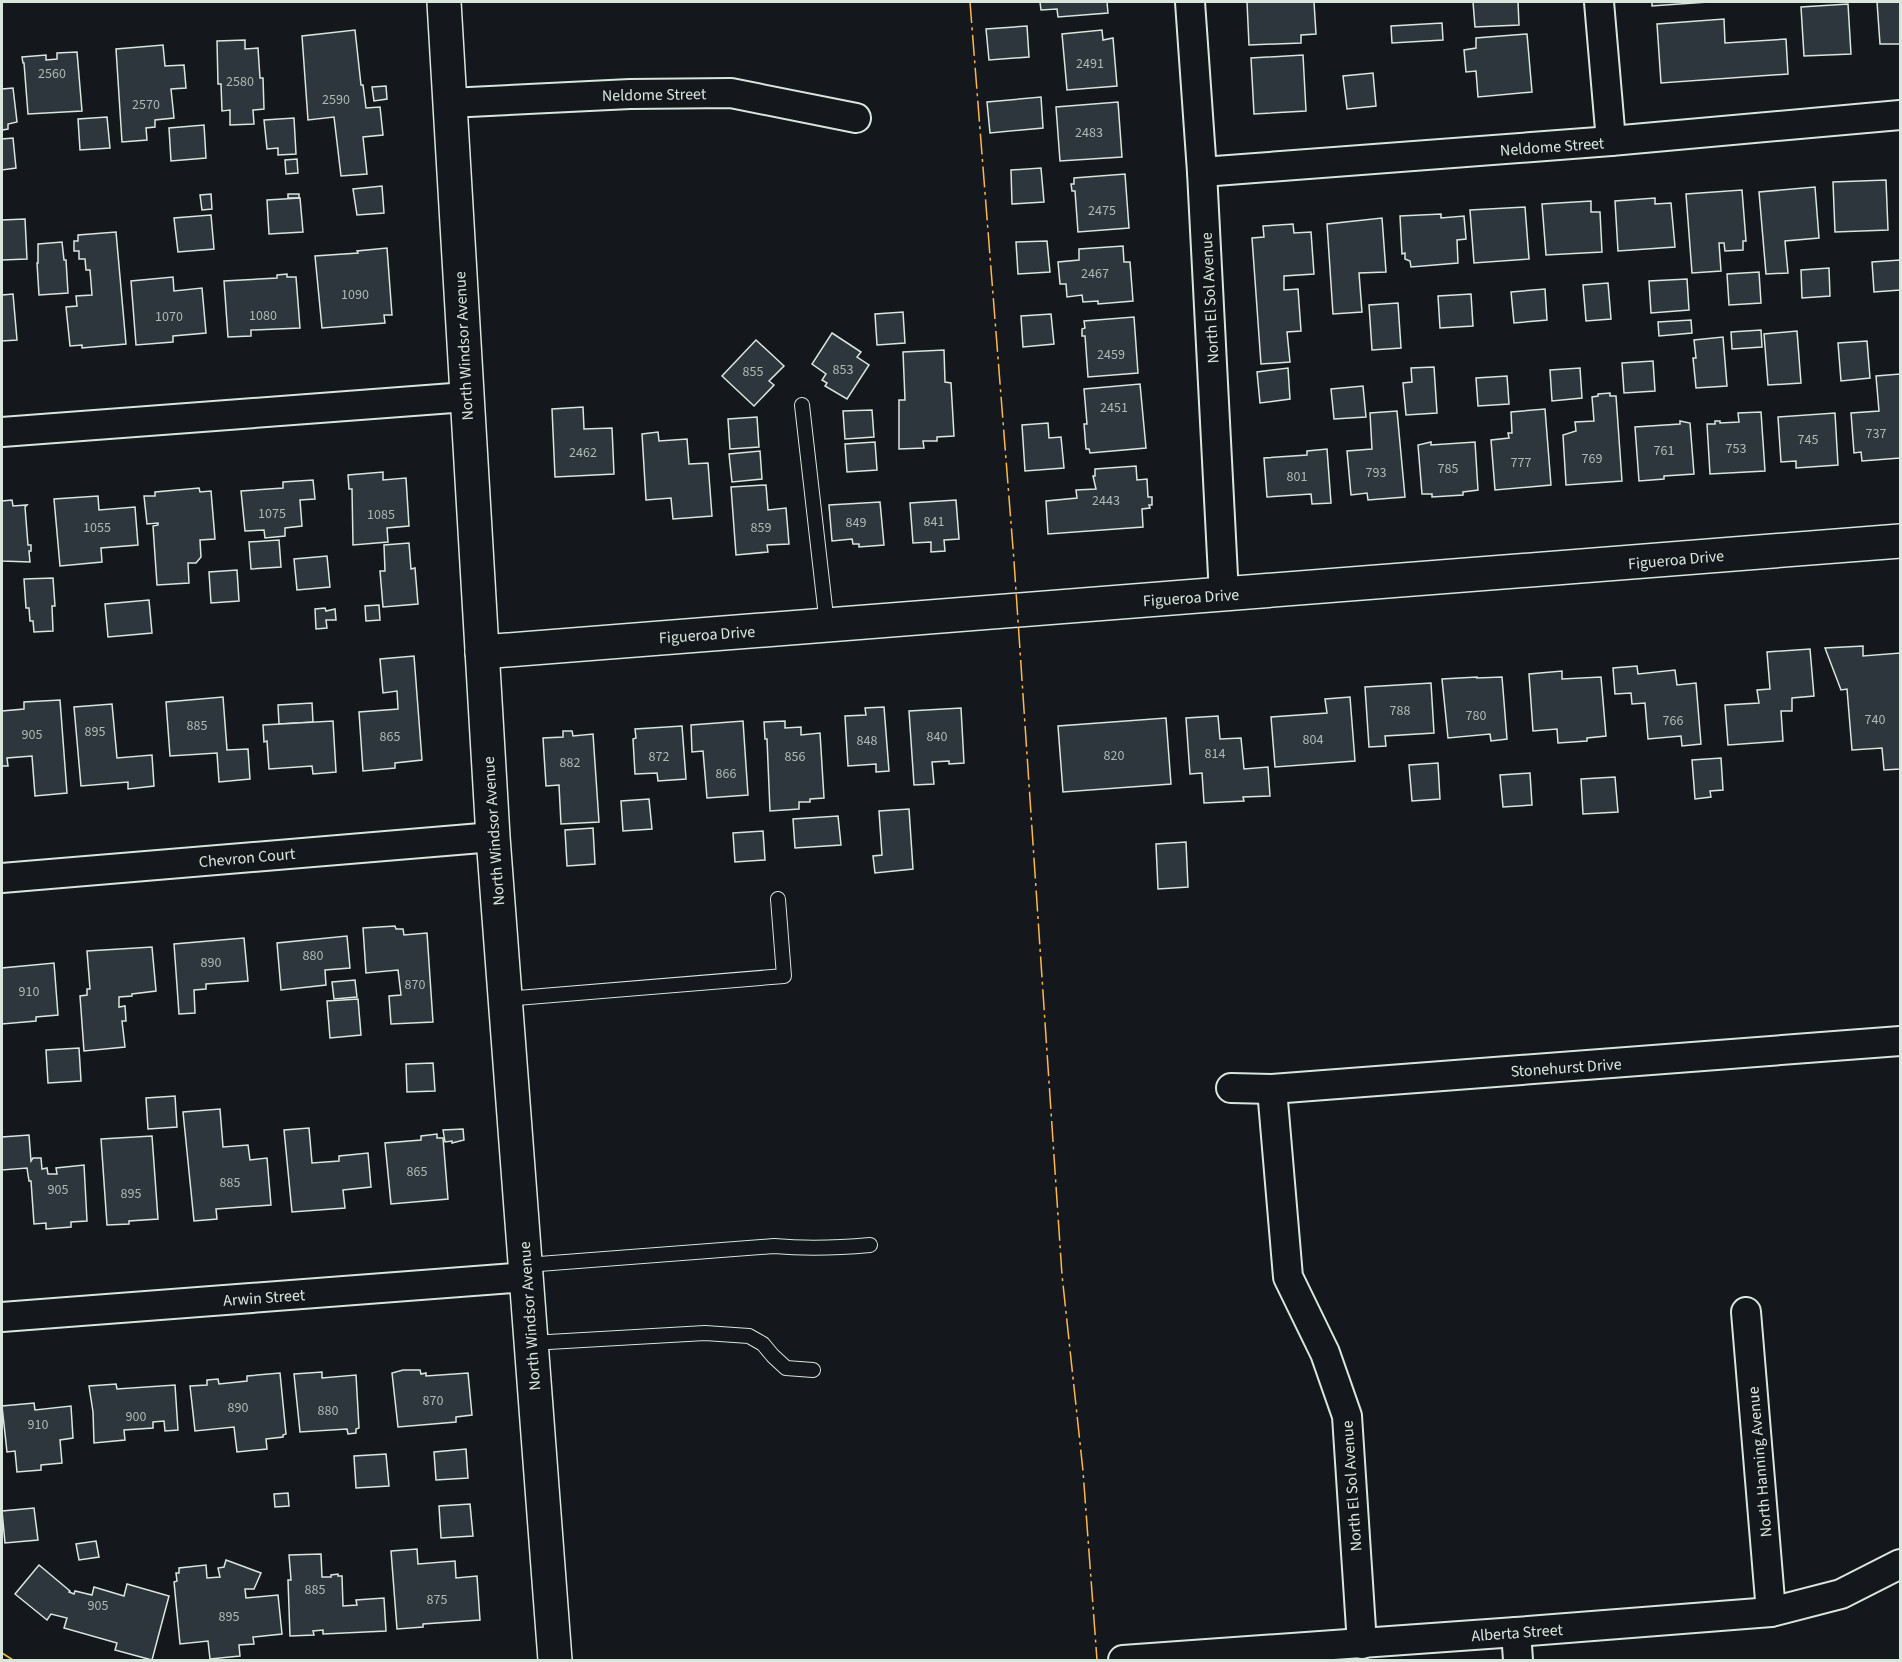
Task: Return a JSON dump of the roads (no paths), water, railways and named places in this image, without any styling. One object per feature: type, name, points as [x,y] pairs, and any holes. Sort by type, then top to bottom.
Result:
[{"type":"street","name":"North Windsor Avenue","points":[[444,2],[493,837],[555,1660]]},
{"type":"street","name":"North El Sol Avenue","points":[[1190,2],[1202,172],[1224,594]]},
{"type":"street","points":[[1599,2],[1611,141]]},
{"type":"street","name":"Neldome Street","points":[[449,103],[630,94],[731,93],[856,118]]},
{"type":"street","name":"Neldome Street","points":[[1202,172],[1611,141],[1900,115]]},
{"type":"street","points":[[2,432],[466,398]]},
{"type":"street","name":"Figueroa Drive","points":[[482,652],[1900,541]]},
{"type":"street","name":"Chevron Court","points":[[2,878],[493,837]]},
{"type":"street","name":"Stonehurst Drive","points":[[1231,1088],[1272,1089],[1900,1041]]},
{"type":"street","name":"North El Sol Avenue","points":[[1272,1089],[1288,1277],[1325,1353],[1347,1416],[1362,1644]]},
{"type":"street","name":"Arwin Street","points":[[2,1317],[526,1271]]},
{"type":"street","name":"North Hanning Avenue","points":[[1746,1312],[1772,1612]]},
{"type":"street","name":"Alberta Street","points":[[1124,1660],[1772,1612],[1841,1594],[1900,1564]]},
{"type":"street","points":[[1516,1632],[1518,1660]]},
{"type":"lane","points":[[802,405],[827,625]]},
{"type":"lane","points":[[506,999],[784,976],[778,899]]},
{"type":"lane","points":[[526,1271],[774,1246],[830,1249],[870,1245]]},
{"type":"lane","points":[[531,1343],[705,1333],[749,1336],[763,1344],[786,1368],[813,1370]]}]
